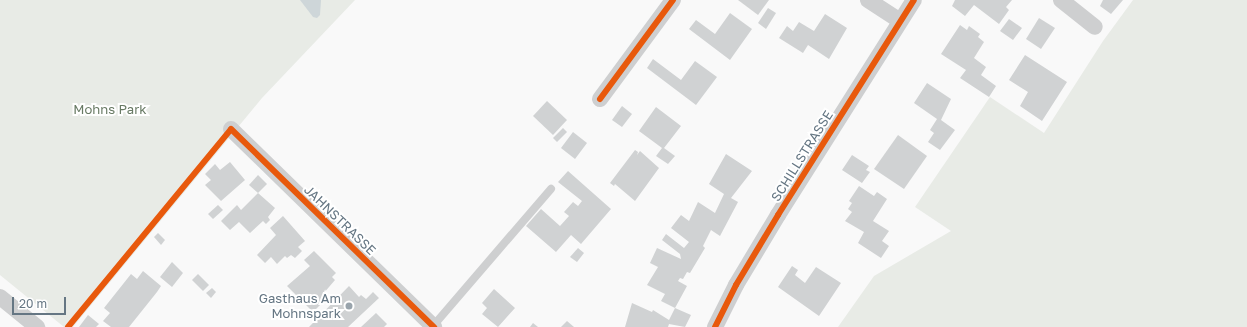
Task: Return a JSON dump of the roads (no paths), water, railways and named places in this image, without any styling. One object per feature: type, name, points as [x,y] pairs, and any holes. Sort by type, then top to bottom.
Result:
[{"type":"street","points":[[600,100],[673,0]]},
{"type":"street","points":[[868,0],[900,21]]},
{"type":"street","name":"SCHILLSTRASSE","points":[[715,327],[755,253],[914,0]]},
{"type":"street","points":[[1061,0],[1095,27]]},
{"type":"street","name":"JAHNSTRASSE","points":[[231,129],[433,327]]},
{"type":"street","points":[[0,298],[37,327]]},
{"type":"lane","points":[[433,327],[551,188]]},
{"type":"place","name":"Gasthaus Am Mohnspark","points":[[349,306]]},
{"type":"park label","name":"Mohns Park","points":[[110,109]]}]
